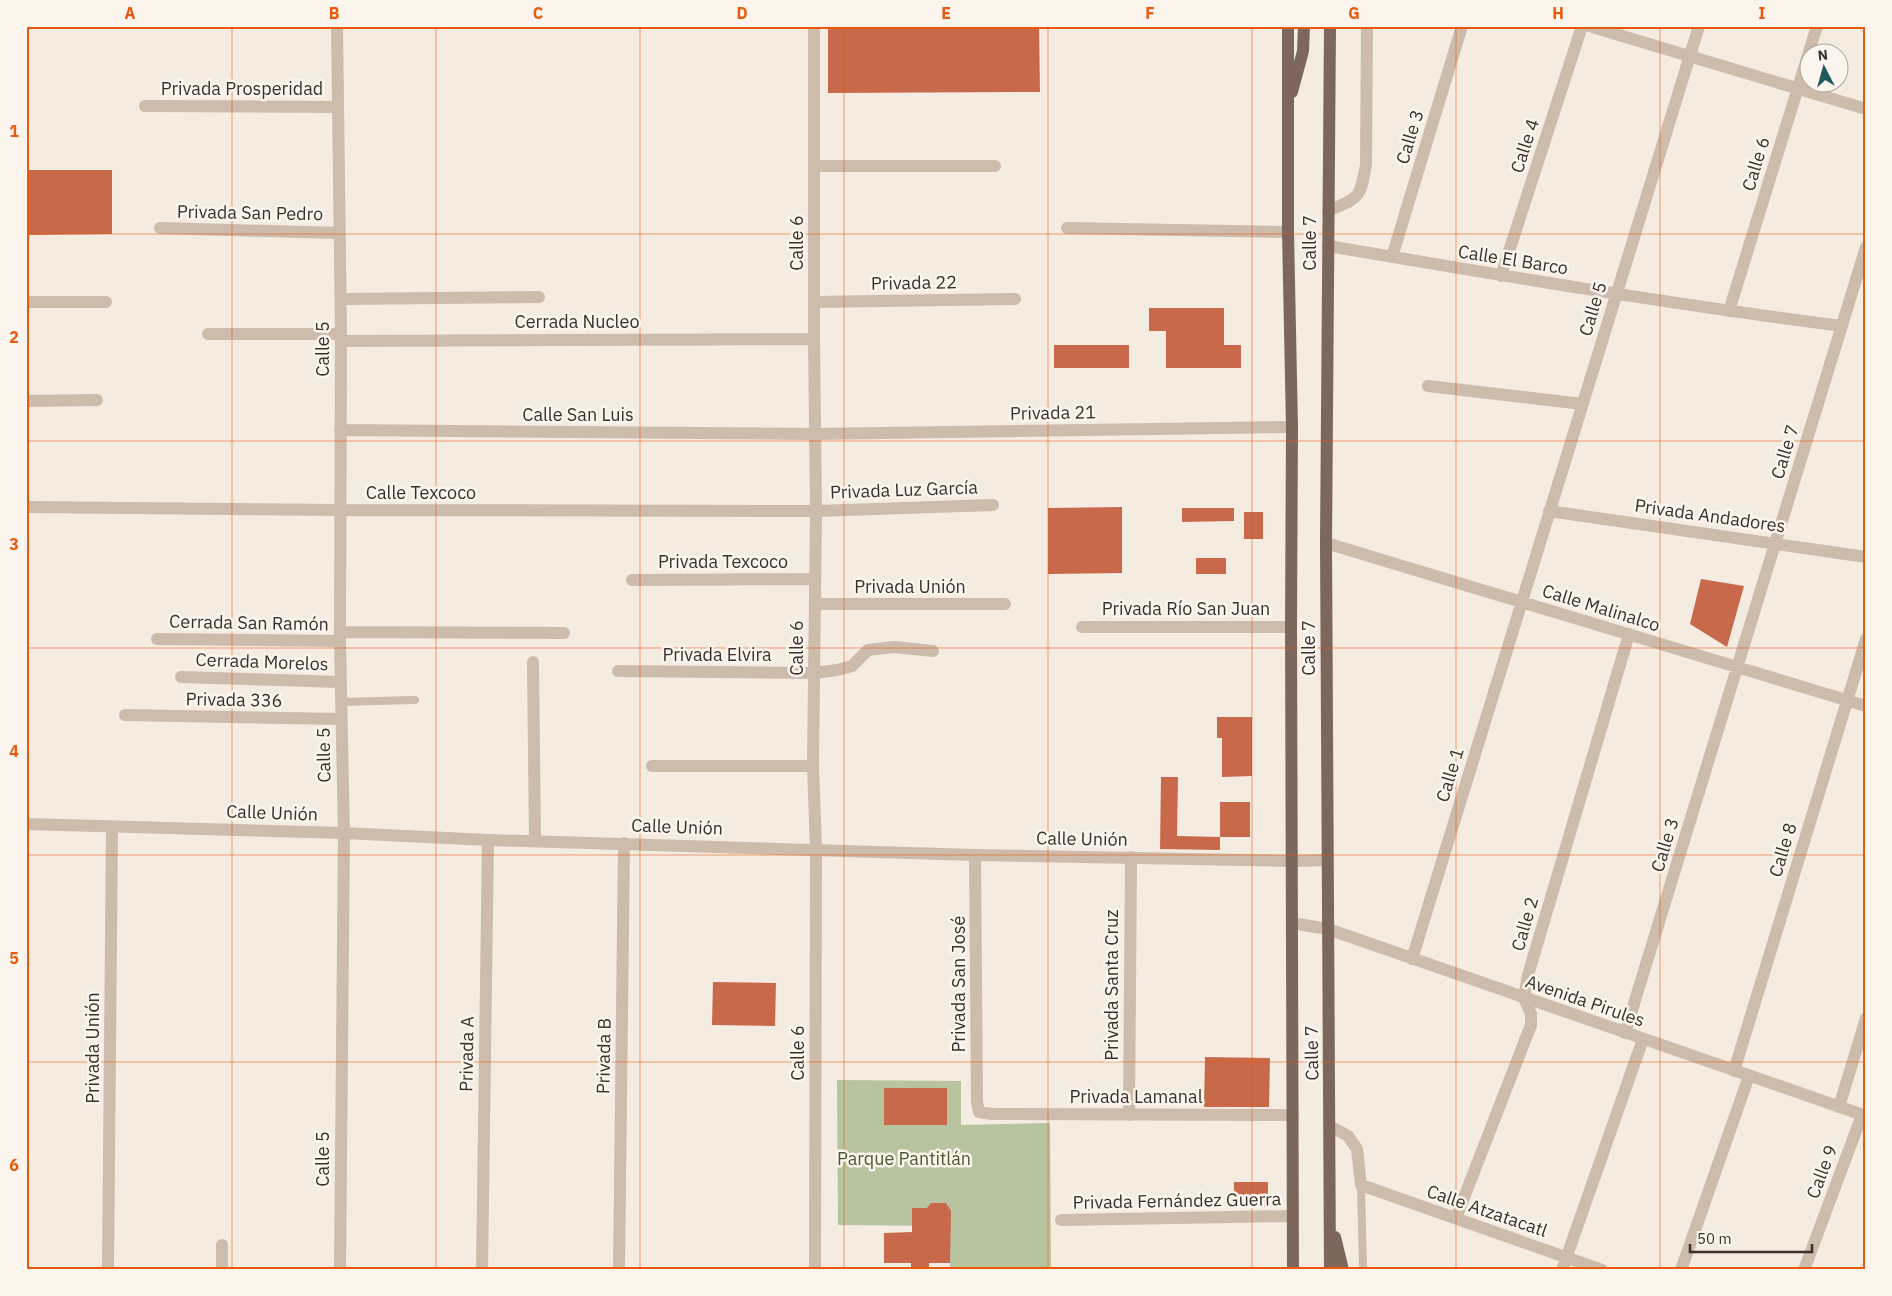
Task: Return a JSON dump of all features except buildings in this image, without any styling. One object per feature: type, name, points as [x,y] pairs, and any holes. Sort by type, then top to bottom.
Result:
[{"type":"main road","name":"Calle 7","points":[[1288,26],[1288,232],[1292,427],[1293,1270]]},
{"type":"main road","points":[[1288,111],[1303,51],[1304,26]]},
{"type":"main road","name":"Calle 7","points":[[1330,26],[1326,543],[1330,1270]]},
{"type":"main road","points":[[1330,1220],[1343,1270]]},
{"type":"street","name":"Calle 5","points":[[337,26],[341,299],[340,636],[344,833],[340,1270]]},
{"type":"street","name":"Calle 6","points":[[814,26],[814,434],[816,511],[814,673],[816,849],[814,1270]]},
{"type":"street","points":[[1328,211],[1356,199],[1362,186],[1366,164],[1367,26]]},
{"type":"street","name":"Calle 3","points":[[1392,257],[1462,26]]},
{"type":"street","name":"Calle 4","points":[[1501,276],[1582,26]]},
{"type":"street","points":[[1589,26],[1866,109]]},
{"type":"street","name":"Calle 5","points":[[1522,602],[1699,26]]},
{"type":"street","name":"Calle 6","points":[[1728,311],[1817,26]]},
{"type":"street","name":"Privada Prosperidad","points":[[145,106],[338,107]]},
{"type":"street","points":[[815,166],[995,166]]},
{"type":"street","name":"Privada San Pedro","points":[[160,228],[340,233]]},
{"type":"street","name":"Calle 7","points":[[1067,228],[1288,232]]},
{"type":"street","name":"Calle El Barco","points":[[1328,246],[1616,294],[1842,326]]},
{"type":"street","name":"Calle 7","points":[[1739,667],[1866,247]]},
{"type":"street","name":"Calle 5","points":[[341,299],[539,297]]},
{"type":"street","name":"Privada 22","points":[[814,302],[1015,299]]},
{"type":"street","points":[[26,302],[106,302]]},
{"type":"street","name":"Cerrada Nucleo","points":[[208,334],[341,338],[814,339]]},
{"type":"street","points":[[1428,386],[1583,404]]},
{"type":"street","points":[[26,401],[97,400]]},
{"type":"street","name":"Privada 21","points":[[814,434],[1292,427]]},
{"type":"street","name":"Calle San Luis","points":[[340,430],[814,434]]},
{"type":"street","name":"Privada Luz García","points":[[816,511],[993,505]]},
{"type":"street","name":"Calle Texcoco","points":[[26,507],[816,511]]},
{"type":"street","name":"Privada Andadores","points":[[1549,511],[1866,557]]},
{"type":"street","name":"Calle Malinalco","points":[[1326,543],[1866,706]]},
{"type":"street","name":"Privada Texcoco","points":[[632,580],[815,580]]},
{"type":"street","name":"Calle 1","points":[[1412,959],[1522,602]]},
{"type":"street","name":"Privada Unión","points":[[815,604],[1005,604]]},
{"type":"street","name":"Privada Río San Juan","points":[[1082,627],[1291,627]]},
{"type":"street","name":"Cerrada San Ramón","points":[[156,639],[564,633]]},
{"type":"street","name":"Calle 2","points":[[1456,1218],[1531,1025],[1531,1014],[1524,998],[1534,956],[1629,634]]},
{"type":"street","name":"Calle 8","points":[[1734,1071],[1866,639]]},
{"type":"street","name":"Privada Elvira","points":[[618,671],[814,673],[852,666],[868,650],[894,647],[933,651]]},
{"type":"street","points":[[533,662],[535,841]]},
{"type":"street","name":"Calle 3","points":[[1625,1033],[1739,667]]},
{"type":"street","name":"Cerrada Morelos","points":[[181,677],[341,682]]},
{"type":"street","name":"Privada 336","points":[[126,716],[341,719]]},
{"type":"street","points":[[652,766],[814,766]]},
{"type":"street","name":"Calle Unión","points":[[26,824],[975,855],[1327,860]]},
{"type":"street","name":"Privada Unión","points":[[108,1270],[112,826]]},
{"type":"street","name":"Privada A","points":[[482,1270],[488,840]]},
{"type":"street","name":"Privada B","points":[[619,1270],[624,843]]},
{"type":"street","name":"Privada San José","points":[[975,855],[977,1102],[979,1112]]},
{"type":"street","name":"Privada Santa Cruz","points":[[1129,1114],[1131,857]]},
{"type":"street","name":"Avenida Pirules","points":[[1292,922],[1328,930],[1864,1116]]},
{"type":"street","points":[[1839,1107],[1866,1018]]},
{"type":"street","points":[[1564,1264],[1643,1039]]},
{"type":"street","points":[[1681,1270],[1749,1076]]},
{"type":"street","name":"Privada Lamanal","points":[[979,1112],[992,1114],[1293,1115]]},
{"type":"street","name":"Calle 9","points":[[1804,1270],[1864,1116]]},
{"type":"street","points":[[1330,1126],[1348,1136],[1357,1150],[1361,1185]]},
{"type":"street","name":"Calle Atzatacatl","points":[[1361,1185],[1456,1218],[1564,1264],[1602,1270]]},
{"type":"street","name":"Privada Fernández Guerra","points":[[1061,1220],[1293,1216]]},
{"type":"street","points":[[222,1245],[222,1270]]},
{"type":"lane","points":[[341,702],[415,700]]},
{"type":"lane","points":[[1361,1185],[1363,1270]]},
{"type":"green space","name":"Parque Pantitlán","points":[[837,1080],[961,1081],[961,1125],[1050,1123],[1051,1270],[950,1270],[950,1226],[838,1225]]}]
